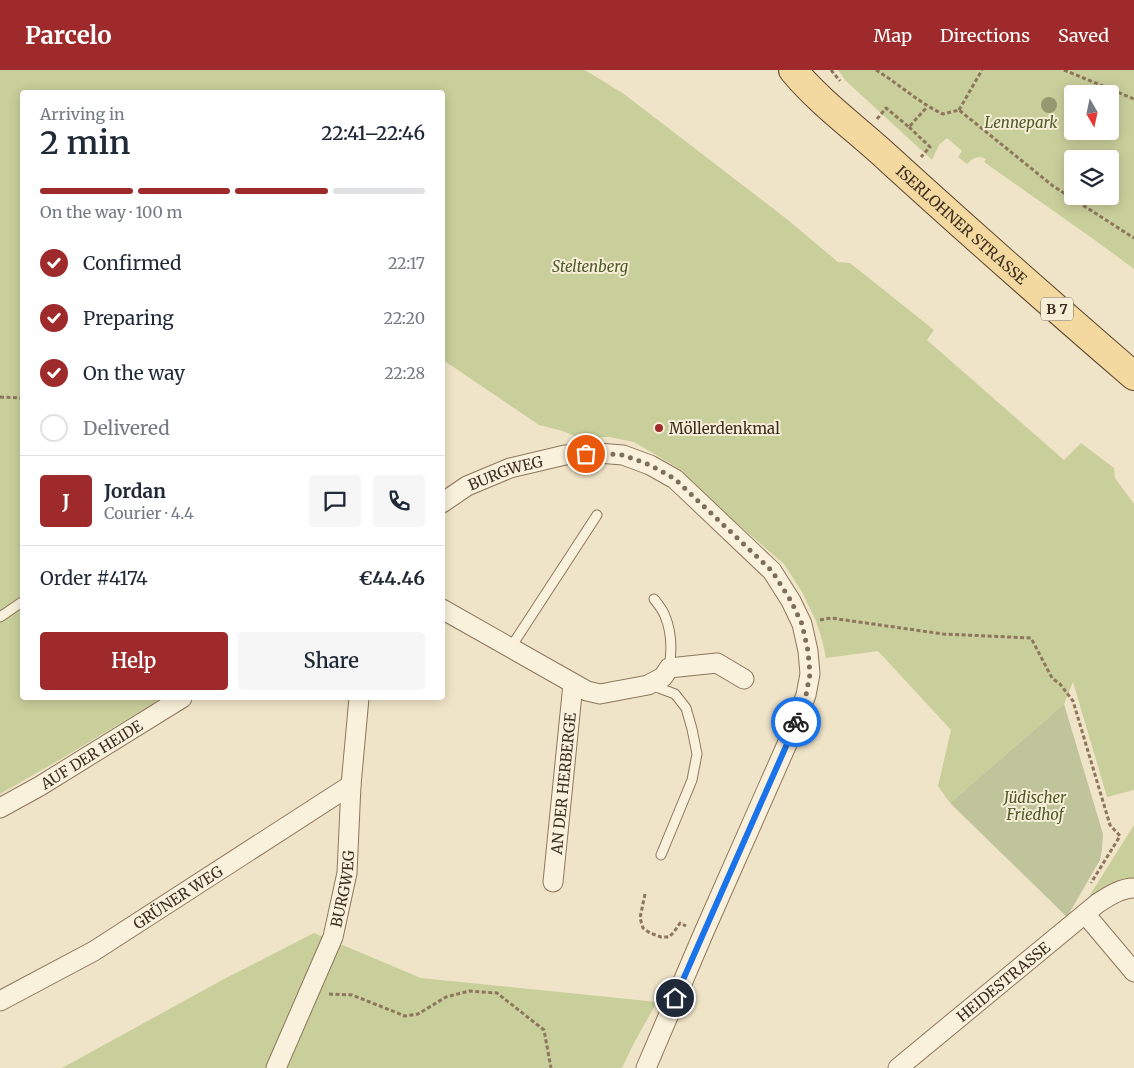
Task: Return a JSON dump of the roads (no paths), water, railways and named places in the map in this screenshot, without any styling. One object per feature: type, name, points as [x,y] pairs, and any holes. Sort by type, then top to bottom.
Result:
[{"type":"main road","name":"ISERLOHNER STRASSE","points":[[793,70],[830,110],[864,136],[1134,376]]},
{"type":"street","name":"BURGWEG","points":[[445,501],[467,486],[510,468],[565,454],[598,453],[623,455],[650,465],[675,479],[772,571],[791,601],[802,624],[808,651],[810,674],[806,695],[791,735],[646,1068]]},
{"type":"street","points":[[445,611],[573,684],[587,691],[600,694],[648,685],[663,677],[669,668],[717,663],[744,679]]},
{"type":"street","name":"AN DER HERBERGE","points":[[553,882],[573,684]]},
{"type":"street","name":"AUF DER HEIDE","points":[[0,808],[40,786],[179,700]]},
{"type":"street","name":"BURGWEG","points":[[276,1068],[333,937],[347,872],[351,785],[359,700]]},
{"type":"street","name":"GRÜNER WEG","points":[[0,1001],[94,950],[351,785]]},
{"type":"street","name":"HEIDESTRASSE","points":[[907,1063],[1110,895],[1134,888]]},
{"type":"street","points":[[1086,915],[1134,972]]},
{"type":"lane","points":[[511,647],[597,515]]},
{"type":"lane","points":[[654,598],[665,615],[670,636],[672,653],[669,668]]},
{"type":"lane","points":[[0,617],[20,603]]},
{"type":"lane","points":[[648,685],[675,694],[686,708],[697,754],[692,780],[661,855]]},
{"type":"place","name":"Möllerdenkmal","points":[[659,428]]},
{"type":"park label","name":"Lennepark","points":[[1021,122]]},
{"type":"park label","name":"Steltenberg","points":[[590,266]]},
{"type":"park label","name":"Jüdischer Friedhof","points":[[1035,806]]}]
